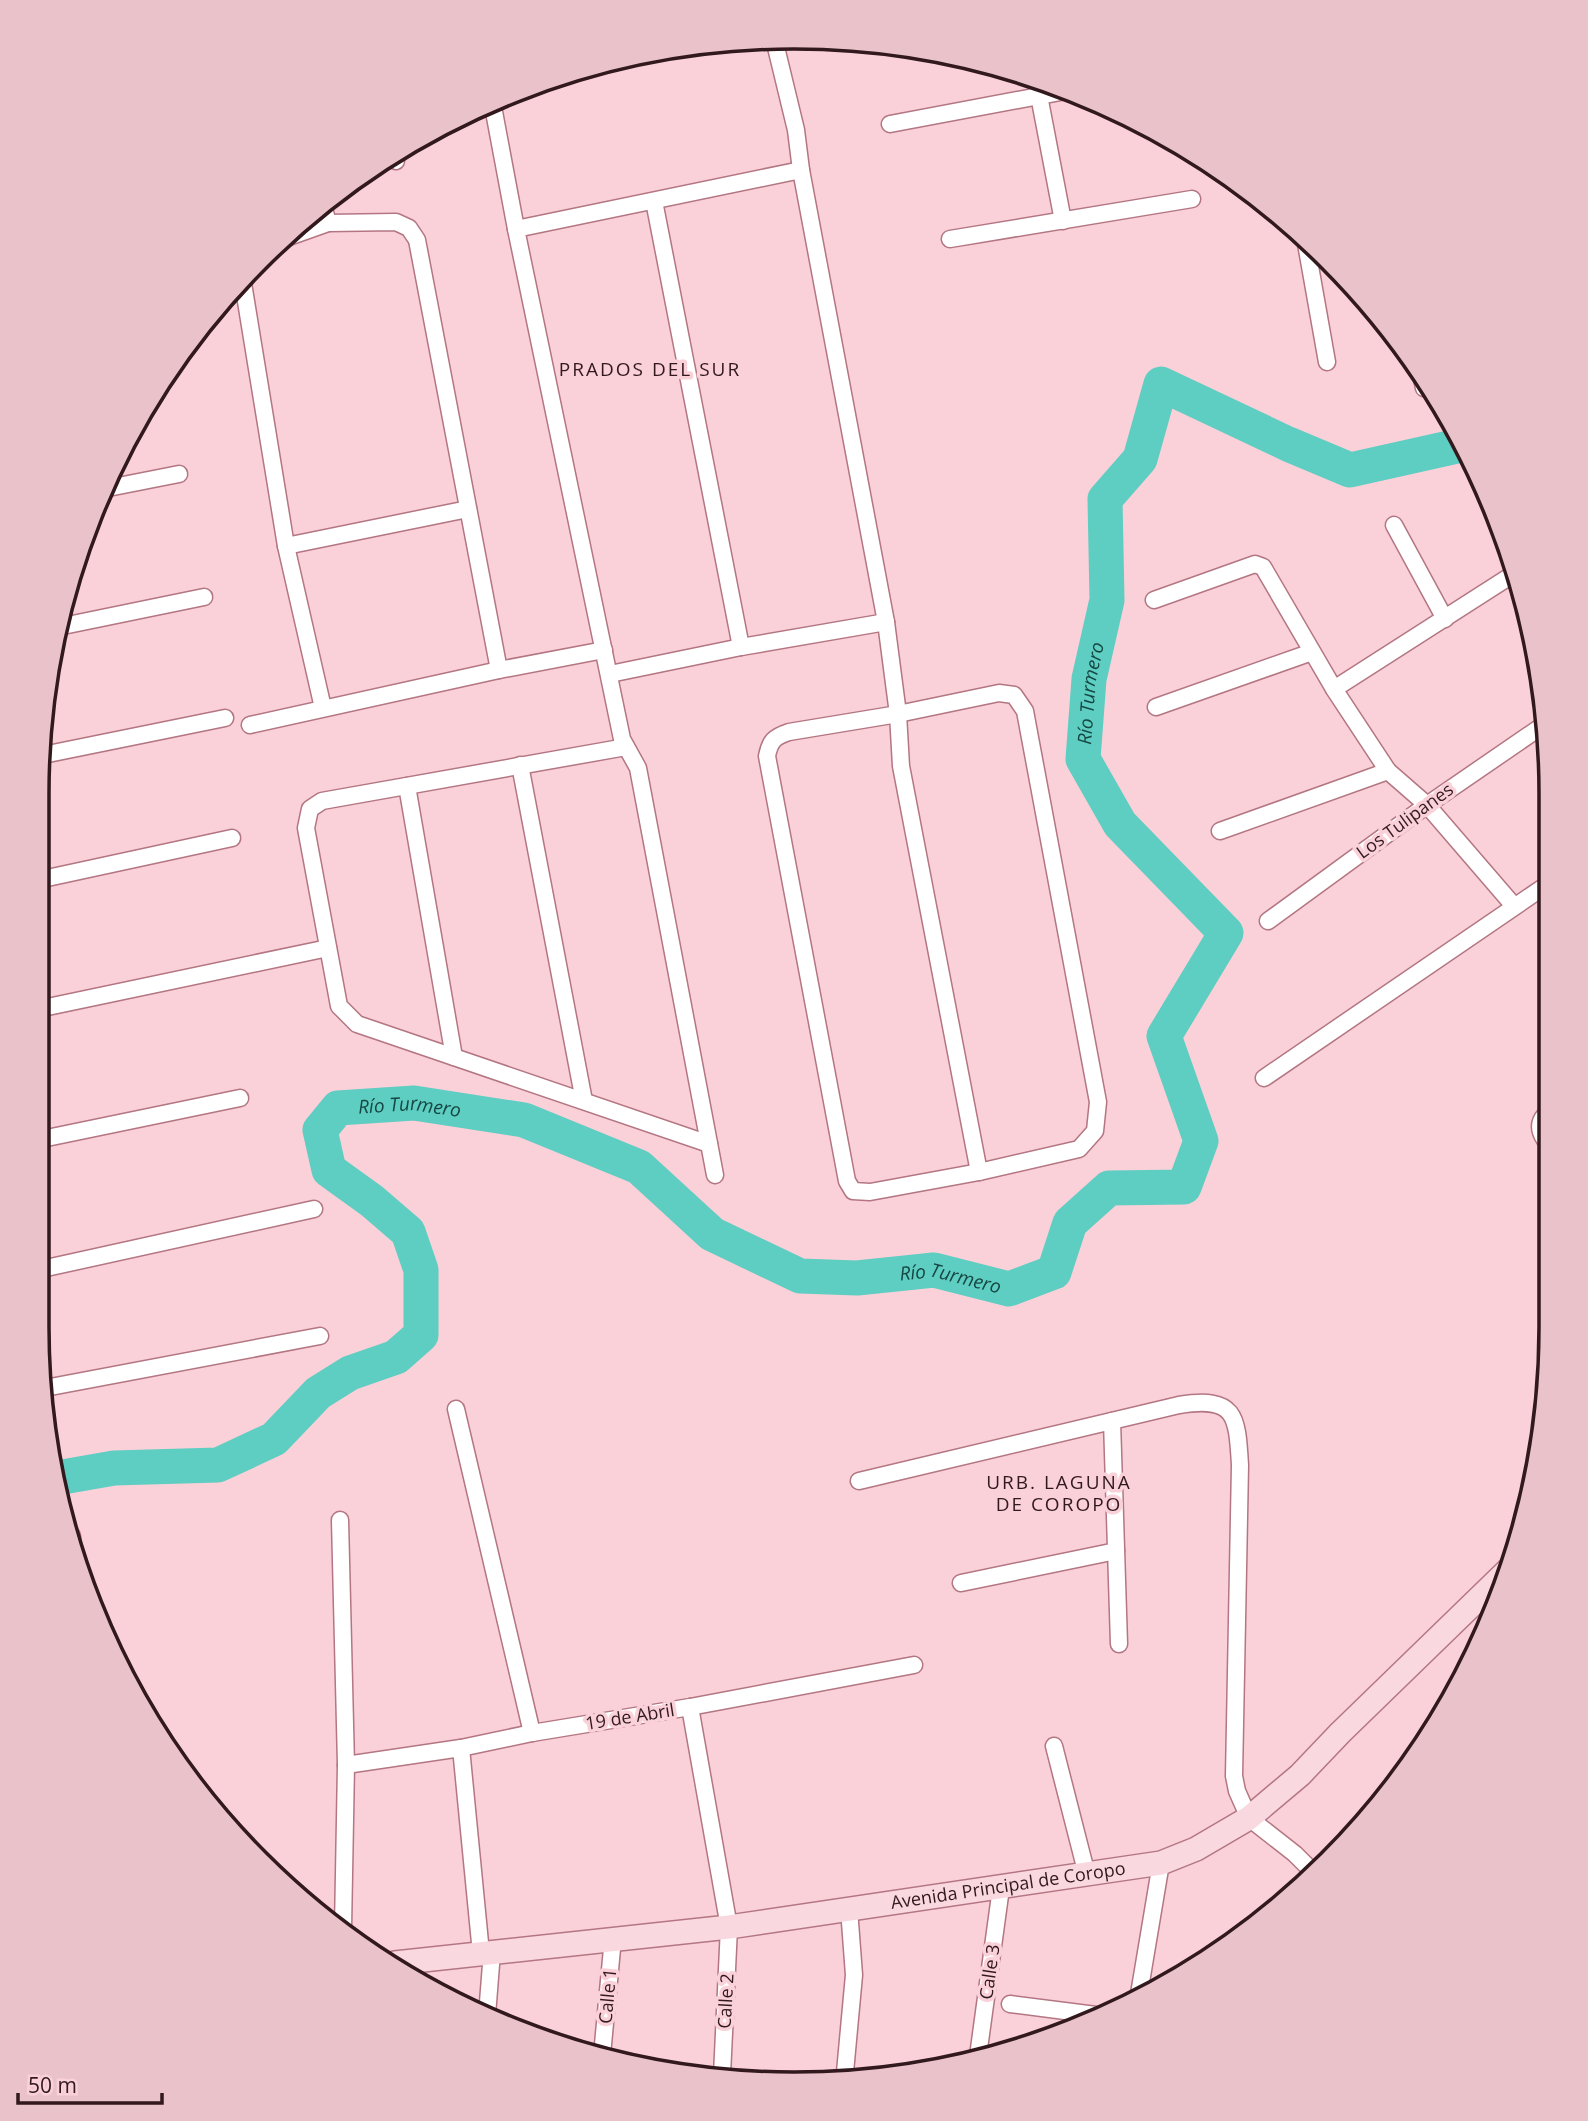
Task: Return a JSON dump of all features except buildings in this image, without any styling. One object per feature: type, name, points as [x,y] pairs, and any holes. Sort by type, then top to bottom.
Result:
[{"type":"street","points":[[777,50],[796,130],[801,170],[886,622],[898,714],[901,766],[979,1172]]},
{"type":"street","points":[[1039,91],[1063,221]]},
{"type":"street","points":[[890,124],[1049,95]]},
{"type":"street","points":[[494,113],[622,739],[638,768],[715,1175]]},
{"type":"street","points":[[516,229],[801,170]]},
{"type":"street","points":[[950,239],[1192,199]]},
{"type":"street","points":[[654,201],[741,647]]},
{"type":"street","points":[[326,215],[328,223]]},
{"type":"street","points":[[307,230],[328,223],[396,222],[410,228],[417,240],[499,670]]},
{"type":"street","points":[[1308,255],[1327,362]]},
{"type":"street","points":[[244,292],[286,546],[323,708]]},
{"type":"street","points":[[116,486],[179,474]]},
{"type":"street","points":[[286,546],[468,509]]},
{"type":"street","points":[[1394,525],[1445,619]]},
{"type":"street","points":[[1154,600],[1259,564],[1263,567],[1334,689],[1388,771],[1427,804],[1514,906]]},
{"type":"street","points":[[1334,689],[1507,579]]},
{"type":"street","points":[[69,625],[204,597]]},
{"type":"street","points":[[610,674],[741,647],[886,622]]},
{"type":"street","points":[[250,725],[499,670],[604,650]]},
{"type":"street","points":[[1156,707],[1312,652]]},
{"type":"street","points":[[999,693],[1014,695],[1025,711],[1098,1102],[1095,1131],[1079,1149],[979,1172],[870,1192],[853,1191],[847,1181],[767,756],[769,743],[776,736],[999,693]]},
{"type":"street","points":[[51,752],[225,718]]},
{"type":"street","name":"Los Tulipanes","points":[[1268,920],[1427,804],[1536,730]]},
{"type":"street","points":[[626,747],[322,801],[310,809],[306,828],[339,1006],[357,1024],[709,1144]]},
{"type":"street","points":[[520,765],[584,1101]]},
{"type":"street","points":[[1220,831],[1388,771]]},
{"type":"street","points":[[407,786],[454,1057]]},
{"type":"street","points":[[49,878],[232,838]]},
{"type":"street","points":[[1264,1078],[1539,890]]},
{"type":"street","points":[[49,1007],[328,947]]},
{"type":"street","points":[[49,1138],[240,1098]]},
{"type":"street","points":[[49,1267],[314,1209]]},
{"type":"street","points":[[52,1387],[320,1336]]},
{"type":"street","points":[[859,1481],[1205,1401],[1220,1405],[1227,1411],[1236,1424],[1240,1465],[1234,1776],[1237,1791],[1249,1818],[1307,1866]]},
{"type":"street","points":[[456,1409],[532,1733]]},
{"type":"street","points":[[1112,1421],[1119,1644]]},
{"type":"street","points":[[340,1520],[346,1765],[343,1920]]},
{"type":"street","points":[[961,1583],[1116,1551]]},
{"type":"street","name":"Avenida Principal de Coropo","points":[[405,1962],[729,1927],[1161,1863],[1196,1849],[1249,1818],[1300,1775],[1492,1586]]},
{"type":"street","name":"19 de Abril","points":[[346,1765],[461,1748],[914,1665]]},
{"type":"street","name":"Calle 2","points":[[690,1707],[729,1927],[722,2068]]},
{"type":"street","points":[[1054,1746],[1087,1875]]},
{"type":"street","points":[[461,1748],[486,1953],[487,2005]]},
{"type":"street","points":[[1140,1986],[1161,1863]]},
{"type":"street","name":"Calle 3","points":[[979,2049],[1001,1888]]},
{"type":"street","points":[[845,2070],[854,1975],[849,1909]]},
{"type":"street","name":"Calle 1","points":[[603,2047],[613,1938]]},
{"type":"street","points":[[1010,2004],[1083,2013]]},
{"type":"waterway","name":"Río Turmero","points":[[64,1477],[114,1468],[218,1465],[274,1439],[318,1393],[350,1373],[396,1357],[421,1335],[421,1270],[408,1232],[372,1201],[329,1170],[320,1130],[338,1108],[414,1103],[524,1120],[639,1167],[712,1234],[800,1276],[857,1278],[934,1270],[1009,1289],[1054,1272],[1070,1223],[1109,1188],[1184,1187],[1201,1141],[1164,1036],[1226,933],[1120,824],[1083,759],[1089,679],[1107,600],[1105,499],[1140,459],[1161,384],[1350,470],[1453,447]]},
{"type":"district","name":"PRADOS DEL SUR","points":[[650,369]]},
{"type":"district","name":"URB. LAGUNA DE COROPO","points":[[1059,1493]]}]
